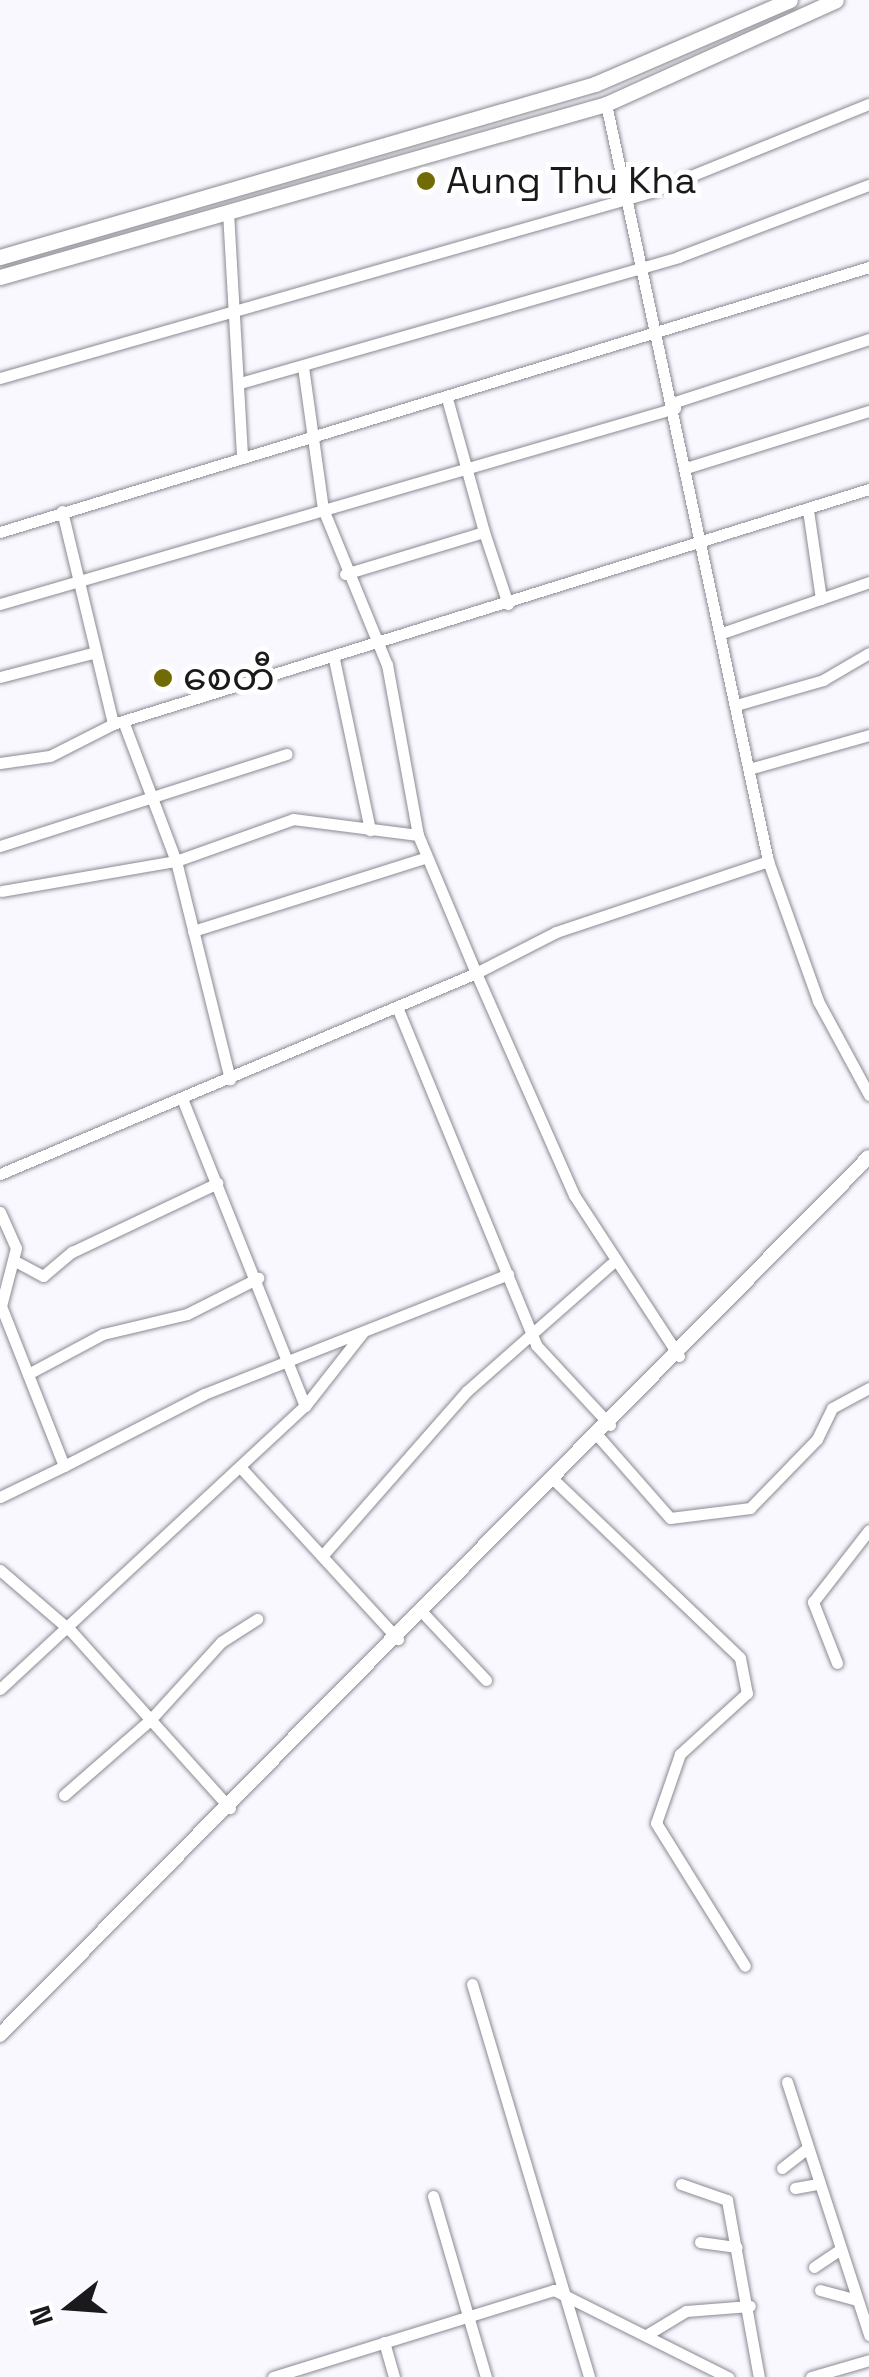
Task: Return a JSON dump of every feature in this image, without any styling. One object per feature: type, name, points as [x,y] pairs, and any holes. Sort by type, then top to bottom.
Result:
[{"type":"highway","points":[[0,257],[595,84],[790,0]]},
{"type":"highway","points":[[0,277],[606,104],[836,0]]},
{"type":"main road","points":[[0,2034],[398,1639],[869,1158]]},
{"type":"street","points":[[606,104],[689,466],[768,861],[818,1001],[869,1095]]},
{"type":"street","points":[[0,378],[630,199],[869,104]]},
{"type":"street","points":[[240,382],[303,368],[646,266],[869,184]]},
{"type":"street","points":[[228,212],[238,313],[242,455]]},
{"type":"street","points":[[0,532],[242,455],[448,402],[869,267]]},
{"type":"street","points":[[0,604],[82,576],[675,405],[869,339]]},
{"type":"street","points":[[303,368],[308,440],[323,509],[374,647],[387,665],[418,835],[476,973],[611,1264],[678,1356]]},
{"type":"street","points":[[448,402],[463,466],[508,604]]},
{"type":"street","points":[[689,466],[869,411]]},
{"type":"street","points":[[0,764],[63,751],[118,723],[374,647],[869,489]]},
{"type":"street","points":[[808,510],[821,599]]},
{"type":"street","points":[[62,512],[82,576],[92,653],[118,723],[154,795],[176,861],[230,1078]]},
{"type":"street","points":[[345,574],[484,532]]},
{"type":"street","points":[[722,633],[869,582]]},
{"type":"street","points":[[0,677],[92,653]]},
{"type":"street","points":[[736,704],[823,680],[869,653]]},
{"type":"street","points":[[334,658],[370,830]]},
{"type":"street","points":[[749,769],[869,734]]},
{"type":"street","points":[[0,846],[287,754]]},
{"type":"street","points":[[2,891],[176,861],[294,819],[418,835]]},
{"type":"street","points":[[193,931],[427,857]]},
{"type":"street","points":[[0,1174],[476,973],[556,932],[768,861]]},
{"type":"street","points":[[397,1007],[530,1330],[550,1366],[670,1518],[750,1508],[817,1439],[832,1408],[869,1388]]},
{"type":"street","points":[[182,1099],[293,1361],[306,1406]]},
{"type":"street","points":[[15,1261],[43,1276],[72,1252],[218,1183]]},
{"type":"street","points":[[0,1212],[15,1261],[1,1306],[64,1466]]},
{"type":"street","points":[[322,1556],[350,1514],[530,1330],[611,1264]]},
{"type":"street","points":[[0,1496],[204,1394],[508,1274]]},
{"type":"street","points":[[28,1374],[103,1334],[187,1314],[258,1278]]},
{"type":"street","points":[[0,1689],[71,1631],[306,1406],[364,1332]]},
{"type":"street","points":[[242,1468],[398,1639]]},
{"type":"street","points":[[554,1480],[740,1658],[747,1693],[680,1754],[656,1824],[745,1966]]},
{"type":"street","points":[[837,1663],[813,1602],[869,1530]]},
{"type":"street","points":[[0,1570],[71,1631],[230,1808]]},
{"type":"street","points":[[423,1613],[486,1680]]},
{"type":"street","points":[[64,1795],[152,1720],[221,1642],[258,1620]]},
{"type":"street","points":[[472,1984],[589,2377]]},
{"type":"street","points":[[787,2082],[805,2150],[869,2335]]},
{"type":"street","points":[[782,2168],[805,2150]]},
{"type":"street","points":[[681,2184],[721,2192],[750,2306],[759,2377]]},
{"type":"street","points":[[795,2188],[817,2184]]},
{"type":"street","points":[[433,2196],[486,2377]]},
{"type":"street","points":[[700,2242],[737,2247]]},
{"type":"street","points":[[814,2267],[840,2250]]},
{"type":"street","points":[[820,2290],[857,2300]]},
{"type":"street","points":[[273,2377],[469,2316],[564,2292],[728,2377]]},
{"type":"street","points":[[648,2334],[686,2311],[750,2306]]},
{"type":"street","points":[[384,2342],[394,2377]]},
{"type":"street","points":[[811,2377],[869,2360]]},
{"type":"place","name":"Aung Thu Kha","points":[[426,181]]},
{"type":"place","name":"စေတီ","points":[[163,678]]}]
